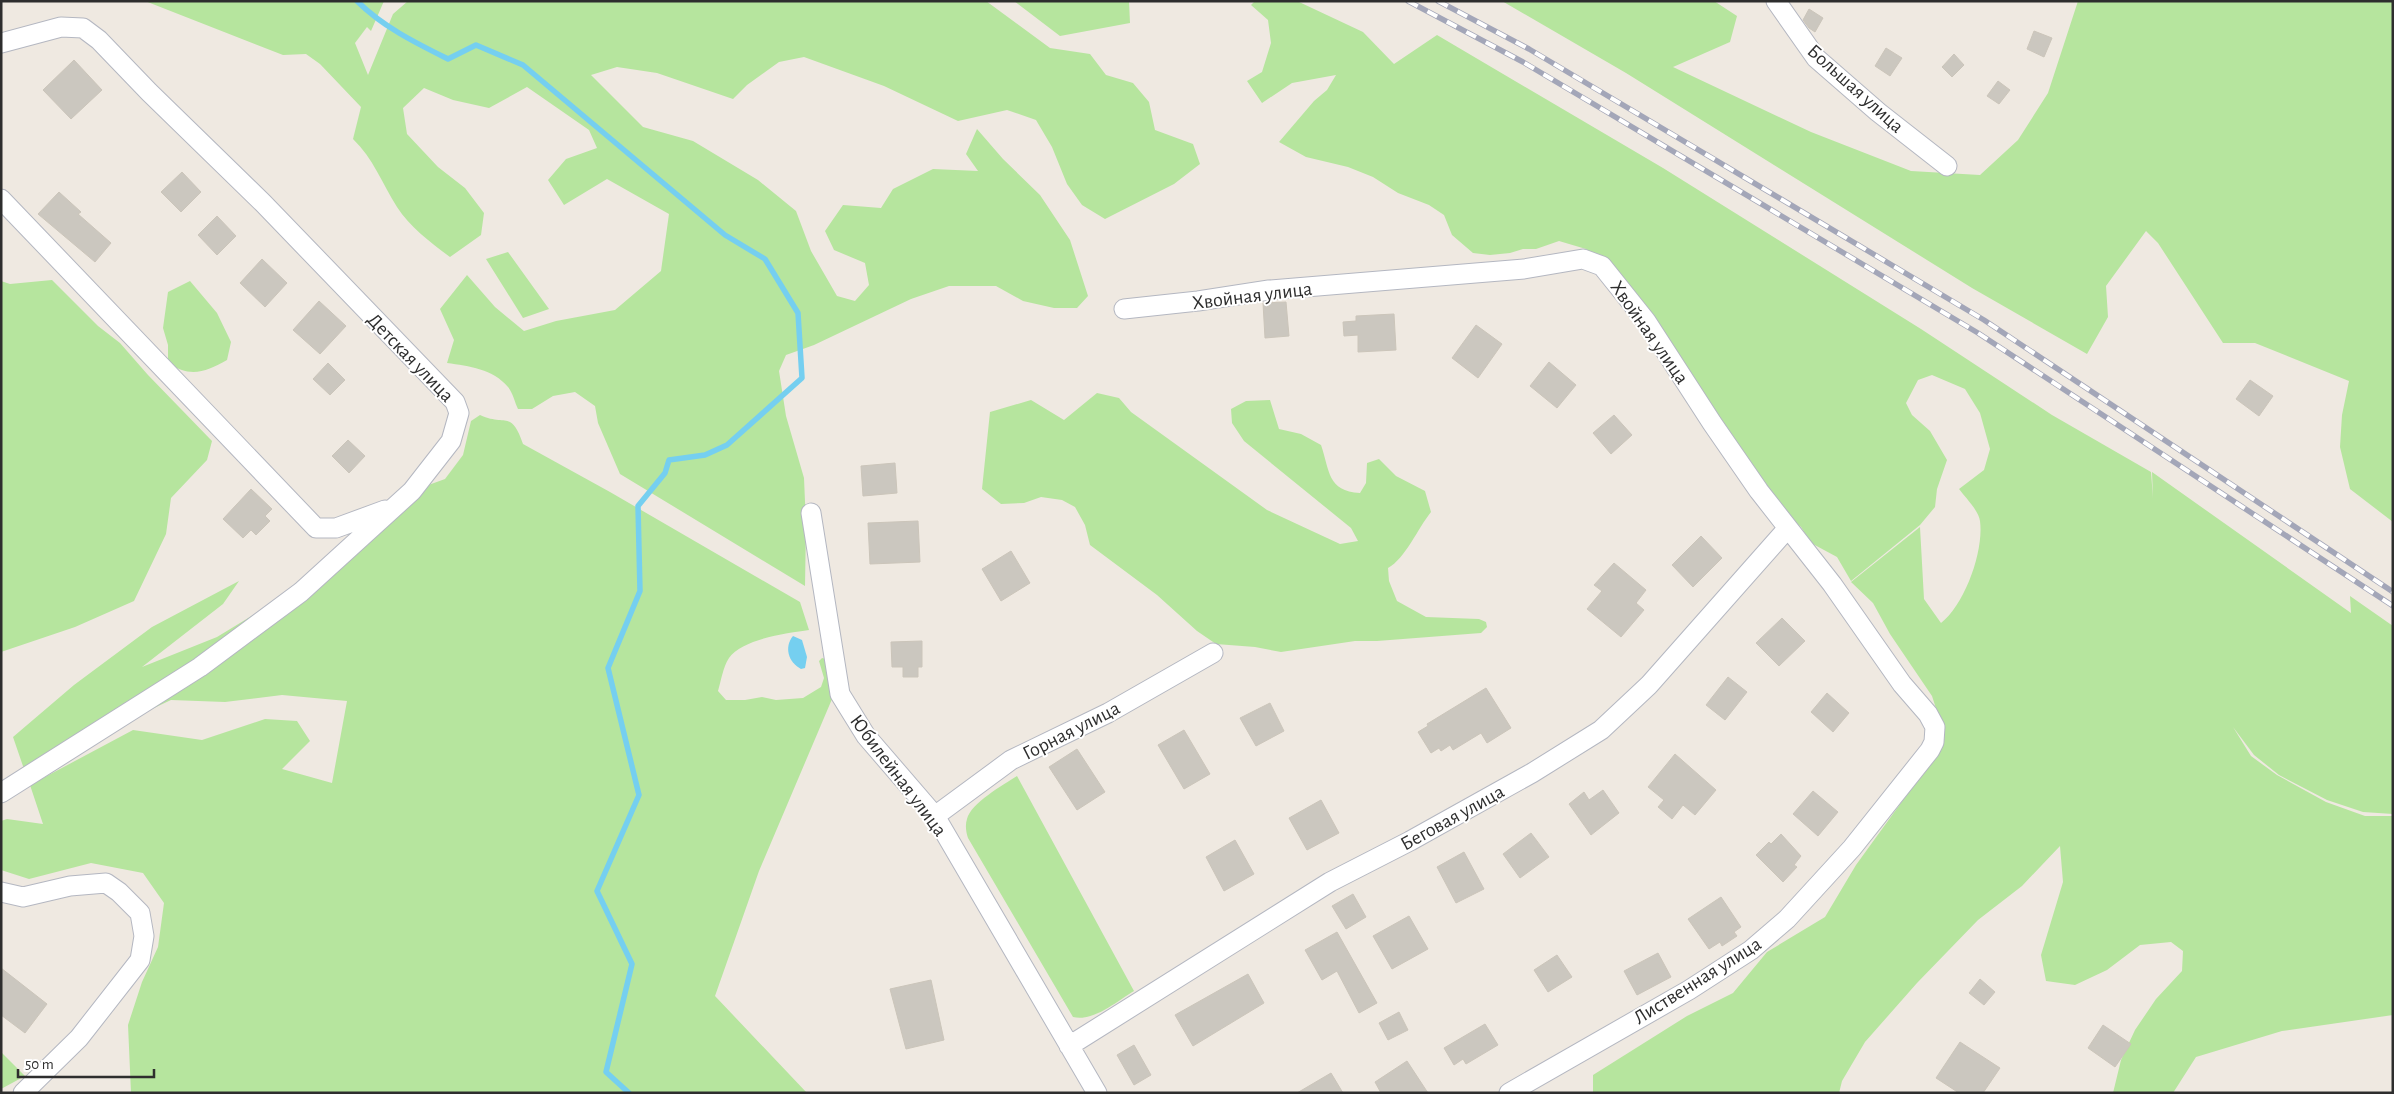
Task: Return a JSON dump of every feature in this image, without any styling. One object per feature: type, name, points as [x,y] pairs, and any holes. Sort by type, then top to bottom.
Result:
[{"type":"street","name":"Большая улица","points":[[1776,1],[1816,58],[1878,112],[1947,166]]},
{"type":"street","name":"Детская улица","points":[[1,43],[61,27],[83,28],[99,40],[149,92],[263,203],[456,402],[459,413],[451,441],[412,492],[396,506],[336,528],[316,528],[1,199]]},
{"type":"street","name":"Хвойная улица","points":[[1124,309],[1198,301],[1270,290],[1429,279],[1524,269],[1582,259],[1591,260],[1602,266],[1646,321],[1712,423],[1787,529],[1832,584],[1902,684],[1928,714]]},
{"type":"street","points":[[1,793],[200,667],[301,592],[396,506]]},
{"type":"street","name":"Юбилейная улица","points":[[811,513],[840,694],[866,736],[935,816],[1097,1093]]},
{"type":"street","name":"Беговая улица","points":[[1070,1046],[1330,882],[1418,836],[1532,772],[1601,730],[1649,685],[1787,529]]},
{"type":"street","name":"Горная улица","points":[[935,816],[1010,760],[1108,712],[1213,653]]},
{"type":"street","name":"Лиственная улица","points":[[1509,1093],[1689,990],[1752,950],[1787,920],[1852,848],[1930,750],[1934,742],[1935,727],[1928,714]]},
{"type":"street","points":[[1,892],[24,897],[70,886],[106,883],[119,892],[140,913],[144,936],[140,960],[79,1038],[23,1093]]},
{"type":"green space","points":[[145,1],[384,1],[371,31],[367,27],[355,43],[368,75],[393,14],[408,1],[986,1],[1050,48],[1090,54],[1106,75],[1133,83],[1149,102],[1155,130],[1193,144],[1200,164],[1174,184],[1105,219],[1082,205],[1067,184],[1052,147],[1036,120],[1007,110],[958,121],[884,86],[804,57],[779,62],[747,85],[733,99],[657,73],[617,67],[591,75],[643,127],[693,141],[758,180],[796,211],[811,251],[837,296],[855,301],[869,285],[865,263],[834,250],[825,231],[843,205],[881,208],[893,189],[933,169],[978,171],[966,154],[977,129],[1003,159],[1040,195],[1070,240],[1088,296],[1077,308],[1054,308],[1023,301],[996,286],[949,286],[911,299],[814,345],[786,355],[779,371],[786,416],[804,478],[806,525],[805,586],[620,474],[598,423],[595,406],[575,392],[553,396],[532,409],[518,409],[510,389],[495,376],[480,369],[447,363],[454,340],[440,309],[467,275],[495,307],[524,331],[556,321],[615,310],[661,271],[669,214],[607,179],[564,205],[548,180],[566,159],[597,148],[589,130],[527,87],[489,108],[453,100],[424,88],[403,108],[407,134],[438,167],[465,188],[484,213],[481,235],[450,257],[414,228],[397,207],[372,163],[353,139],[361,107],[320,64],[306,54],[283,55]]},
{"type":"green space","points":[[1014,1],[1129,1],[1130,23],[1060,36]]},
{"type":"green space","points":[[1255,1],[1297,1],[1363,32],[1394,64],[1437,35],[1663,168],[1921,329],[2052,415],[2151,472],[2153,498],[2152,472],[2351,613],[2350,596],[2393,626],[2393,814],[2363,812],[2327,800],[2279,775],[2254,755],[2233,727],[2251,756],[2277,775],[2326,802],[2365,816],[2393,816],[2393,1015],[2282,1031],[2196,1057],[2173,1093],[2113,1093],[2121,1060],[2135,1030],[2156,999],[2182,971],[2183,951],[2171,942],[2140,945],[2107,970],[2075,985],[2046,981],[2041,955],[2063,882],[2060,846],[2022,886],[1978,920],[1917,983],[1865,1042],[1842,1081],[1839,1093],[1593,1093],[1593,1075],[1687,1016],[1733,993],[1767,952],[1825,917],[1856,865],[1919,778],[1944,733],[1932,696],[1890,634],[1873,603],[1851,582],[1920,527],[1924,599],[1941,623],[1950,614],[1965,590],[1979,547],[1979,517],[1959,489],[1984,470],[1990,449],[1980,413],[1965,389],[1932,375],[1918,380],[1906,403],[1912,415],[1930,431],[1947,460],[1937,489],[1935,507],[1920,525],[1851,581],[1837,557],[1811,543],[1801,527],[1785,514],[1586,249],[1559,241],[1536,249],[1523,249],[1510,253],[1490,255],[1473,253],[1452,235],[1444,215],[1429,205],[1398,193],[1373,177],[1348,167],[1306,157],[1279,142],[1314,101],[1327,90],[1336,75],[1292,83],[1262,103],[1247,81],[1262,72],[1271,43],[1268,20],[1251,5]]},
{"type":"green space","points":[[1502,1],[1714,1],[1737,16],[1730,42],[1673,67],[1811,132],[1911,171],[1980,175],[2018,140],[2048,93],[2078,1],[2393,1],[2393,522],[2350,489],[2340,447],[2342,415],[2349,381],[2255,343],[2223,343],[2158,243],[2146,231],[2106,286],[2108,317],[2087,354],[1972,288],[1626,73]]},
{"type":"green space","points":[[508,252],[549,309],[523,318],[486,259]]},
{"type":"green space","points":[[52,280],[98,326],[120,343],[212,441],[207,460],[171,498],[166,534],[134,601],[75,627],[1,652],[1,281],[10,284]]},
{"type":"green space","points":[[190,281],[217,313],[231,342],[227,360],[212,368],[198,372],[184,371],[168,363],[168,345],[163,328],[168,292]]},
{"type":"green space","points":[[1097,393],[1119,398],[1131,412],[1267,510],[1340,544],[1358,541],[1351,528],[1244,441],[1232,423],[1231,409],[1246,401],[1270,400],[1279,429],[1301,434],[1321,445],[1332,478],[1341,488],[1349,491],[1360,493],[1366,483],[1367,463],[1379,459],[1396,476],[1425,491],[1431,512],[1406,551],[1388,568],[1389,581],[1397,601],[1426,617],[1479,619],[1486,622],[1487,627],[1481,633],[1355,641],[1281,652],[1255,647],[1216,644],[1197,631],[1157,595],[1090,545],[1085,525],[1075,507],[1062,500],[1041,497],[1024,503],[1001,504],[982,489],[990,412],[1031,400],[1064,420]]},
{"type":"green space","points":[[480,415],[511,423],[519,433],[523,444],[800,602],[809,630],[766,638],[735,651],[725,666],[718,691],[726,700],[745,700],[762,697],[776,700],[803,698],[821,687],[824,678],[819,661],[822,658],[829,660],[835,692],[759,871],[715,996],[807,1093],[131,1093],[128,1025],[142,982],[158,947],[164,903],[143,873],[91,863],[29,879],[1,870],[1,821],[7,819],[43,824],[30,785],[133,730],[202,740],[265,719],[297,721],[310,741],[282,769],[332,783],[347,701],[282,695],[225,702],[171,700],[24,769],[13,737],[74,685],[152,627],[239,581],[223,604],[142,667],[217,637],[281,598],[412,491],[445,479],[463,455],[471,421]]},
{"type":"green space","points":[[1017,776],[1134,991],[1097,1014],[1081,1018],[1073,1017],[967,836],[966,821],[975,807],[988,795]]},
{"type":"green space","points":[[1,1052],[25,1076],[1,1089]]},
{"type":"water","points":[[793,636],[802,640],[807,657],[805,668],[801,669],[790,658],[788,649]]},
{"type":"building","points":[[1809,9],[1823,18],[1815,32],[1803,20]]},
{"type":"building","points":[[2034,31],[2052,38],[2044,57],[2027,49]]},
{"type":"building","points":[[1886,48],[1902,58],[1890,76],[1875,66]]},
{"type":"building","points":[[1954,54],[1964,65],[1952,77],[1942,67]]},
{"type":"building","points":[[74,60],[102,90],[71,119],[43,90]]},
{"type":"building","points":[[1998,81],[2010,90],[1999,104],[1987,96]]},
{"type":"building","points":[[182,172],[201,192],[181,212],[161,192]]},
{"type":"building","points":[[59,192],[81,212],[78,214],[111,243],[95,262],[38,214]]},
{"type":"building","points":[[217,216],[236,236],[217,255],[198,235]]},
{"type":"building","points":[[262,259],[287,283],[265,307],[240,283]]},
{"type":"building","points":[[319,301],[346,326],[320,354],[293,330]]},
{"type":"building","points":[[1286,302],[1289,336],[1265,338],[1263,303]]},
{"type":"building","points":[[1394,314],[1396,350],[1358,352],[1358,335],[1344,336],[1343,322],[1356,321],[1356,316]]},
{"type":"building","points":[[1476,325],[1502,344],[1478,378],[1452,358]]},
{"type":"building","points":[[1549,362],[1576,385],[1557,408],[1530,386]]},
{"type":"building","points":[[328,363],[345,380],[330,395],[313,379]]},
{"type":"building","points":[[2250,380],[2273,396],[2259,416],[2236,399]]},
{"type":"building","points":[[1614,415],[1632,435],[1611,454],[1593,433]]},
{"type":"building","points":[[348,440],[365,456],[349,473],[332,456]]},
{"type":"building","points":[[895,463],[897,493],[863,496],[861,466]]},
{"type":"building","points":[[251,489],[272,509],[265,516],[270,521],[256,535],[251,530],[243,538],[223,519]]},
{"type":"building","points":[[918,521],[920,562],[870,564],[868,523]]},
{"type":"building","points":[[1701,536],[1722,558],[1693,587],[1672,565]]},
{"type":"building","points":[[1011,551],[1030,583],[1001,601],[982,569]]},
{"type":"building","points":[[1614,563],[1646,590],[1636,603],[1644,610],[1621,637],[1587,609],[1602,591],[1594,585]]},
{"type":"building","points":[[1782,618],[1805,641],[1779,666],[1756,643]]},
{"type":"building","points":[[922,641],[922,667],[918,667],[918,677],[903,677],[903,667],[892,667],[891,642]]},
{"type":"building","points":[[1728,677],[1747,692],[1725,720],[1706,705]]},
{"type":"building","points":[[1486,688],[1511,728],[1487,743],[1481,733],[1453,750],[1450,745],[1441,751],[1439,748],[1431,753],[1418,732],[1428,726],[1427,724]]},
{"type":"building","points":[[1827,693],[1849,713],[1833,732],[1811,712]]},
{"type":"building","points":[[1270,703],[1284,731],[1256,746],[1240,718]]},
{"type":"building","points":[[1184,730],[1210,774],[1184,789],[1158,745]]},
{"type":"building","points":[[1077,749],[1105,792],[1077,810],[1049,767]]},
{"type":"building","points":[[1675,754],[1716,790],[1695,815],[1683,805],[1672,819],[1658,807],[1664,800],[1648,787]]},
{"type":"building","points":[[1603,790],[1619,813],[1591,835],[1569,804],[1584,792],[1589,800]]},
{"type":"building","points":[[1813,791],[1838,812],[1818,836],[1793,814]]},
{"type":"building","points":[[1321,800],[1339,833],[1307,850],[1289,818]]},
{"type":"building","points":[[1531,833],[1549,857],[1520,878],[1503,854]]},
{"type":"building","points":[[1781,834],[1801,856],[1794,865],[1797,867],[1783,882],[1756,855],[1769,842],[1771,844]]},
{"type":"building","points":[[1235,840],[1254,874],[1224,891],[1206,857]]},
{"type":"building","points":[[1464,852],[1484,889],[1456,903],[1437,867]]},
{"type":"building","points":[[1353,894],[1366,917],[1346,929],[1332,906]]},
{"type":"building","points":[[1721,897],[1741,927],[1734,932],[1737,936],[1722,946],[1720,942],[1709,949],[1688,919]]},
{"type":"building","points":[[1409,916],[1428,949],[1392,969],[1373,936]]},
{"type":"building","points":[[1337,932],[1377,1003],[1359,1013],[1337,971],[1322,980],[1305,950]]},
{"type":"building","points":[[1658,953],[1671,977],[1637,995],[1624,971]]},
{"type":"building","points":[[1557,955],[1572,977],[1548,992],[1534,970]]},
{"type":"building","points":[[1,968],[47,1004],[25,1033],[1,1015]]},
{"type":"building","points":[[1248,974],[1264,1003],[1193,1046],[1175,1015]]},
{"type":"building","points":[[1980,979],[1995,992],[1984,1005],[1969,993]]},
{"type":"building","points":[[931,980],[944,1040],[906,1049],[890,989]]},
{"type":"building","points":[[1399,1012],[1408,1030],[1388,1040],[1379,1023]]},
{"type":"building","points":[[1485,1024],[1498,1045],[1466,1064],[1463,1059],[1454,1065],[1444,1048]]},
{"type":"building","points":[[2103,1025],[2131,1044],[2115,1067],[2088,1048]]},
{"type":"building","points":[[1960,1042],[2000,1068],[1983,1093],[1959,1093],[1936,1078]]},
{"type":"building","points":[[1134,1045],[1151,1075],[1134,1085],[1117,1055]]},
{"type":"building","points":[[1407,1061],[1428,1093],[1381,1093],[1375,1082]]},
{"type":"building","points":[[1331,1073],[1343,1093],[1297,1093]]},
{"type":"waterway","points":[[357,1],[389,27],[448,59],[476,45],[523,65],[725,235],[765,259],[798,313],[802,378],[727,445],[705,455],[669,460],[665,473],[638,506],[640,591],[608,668],[639,795],[597,891],[632,964],[606,1072],[629,1093]]},
{"type":"railway","points":[[1408,1],[1523,62],[1978,333],[2393,606]]},
{"type":"railway","points":[[1438,1],[1529,49],[1984,320],[2393,592]]}]
